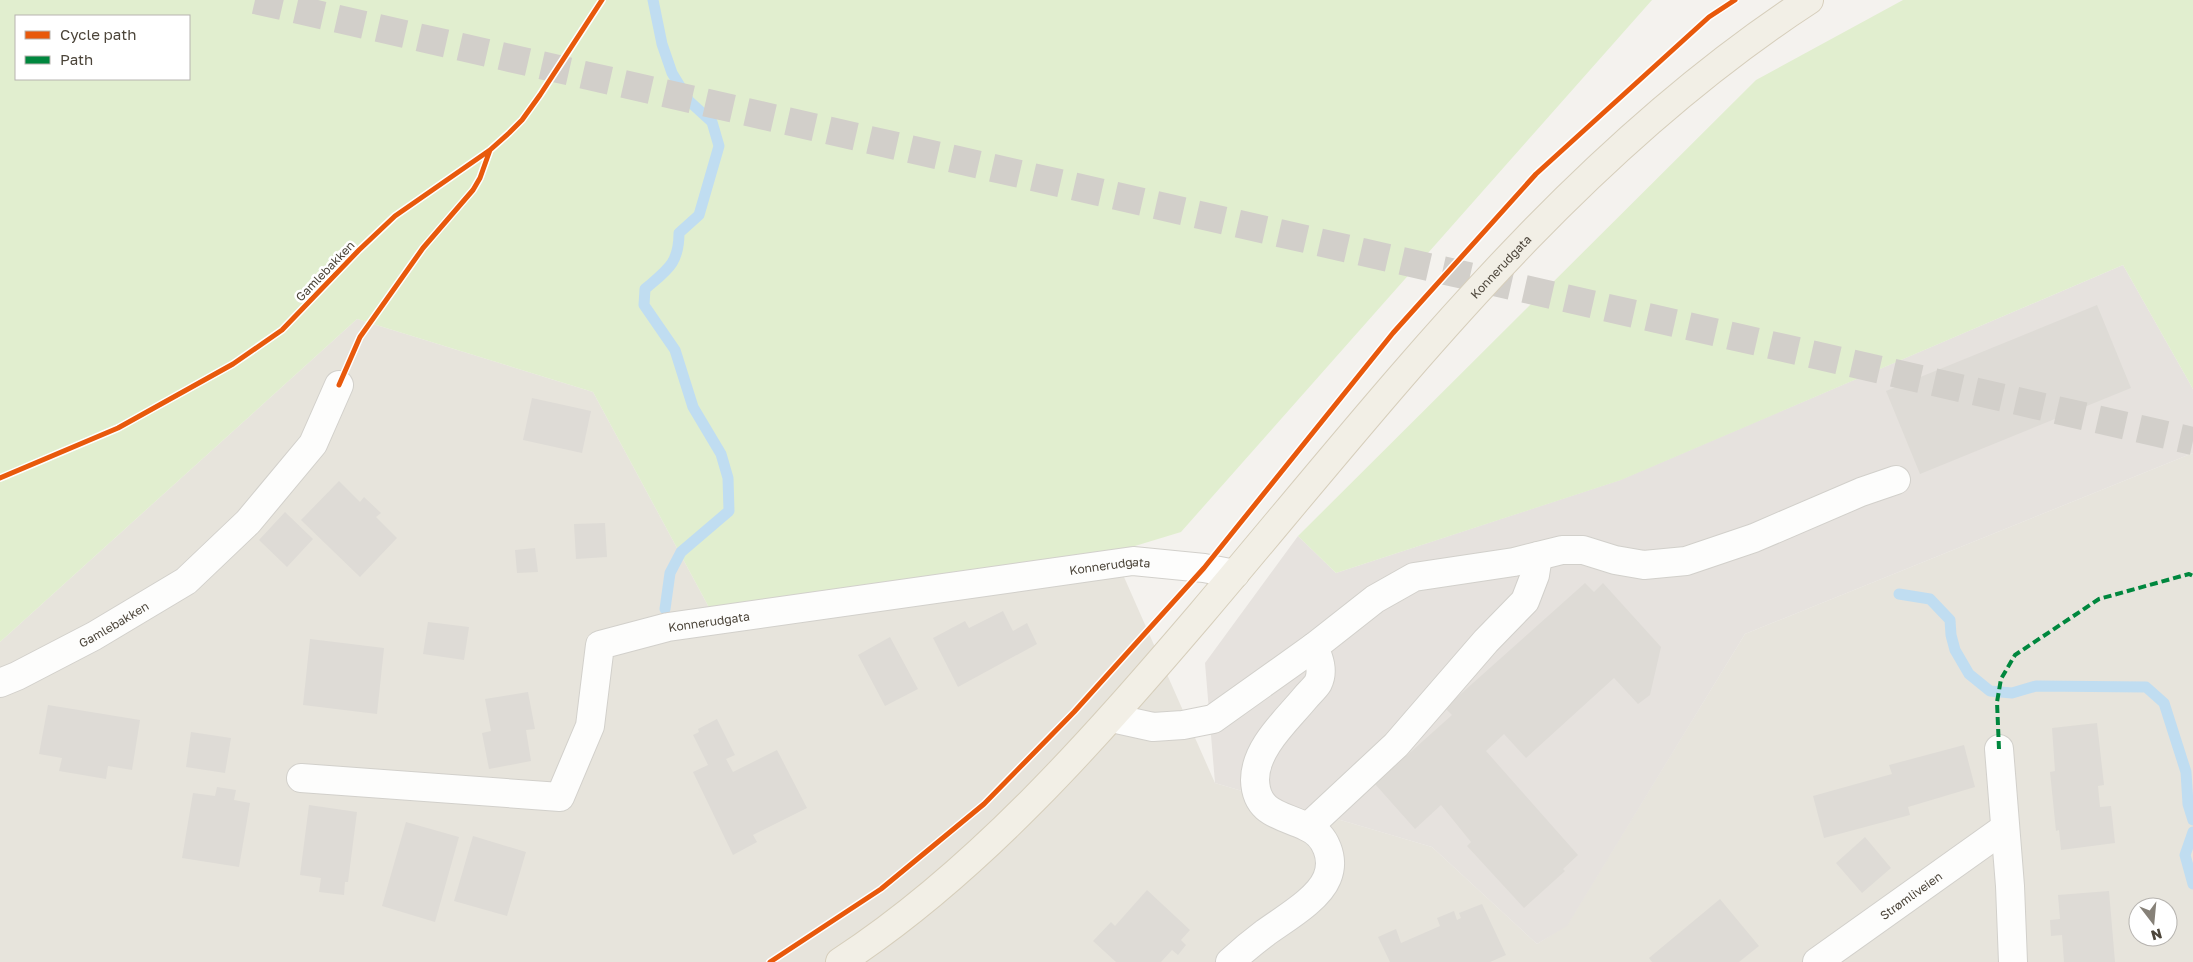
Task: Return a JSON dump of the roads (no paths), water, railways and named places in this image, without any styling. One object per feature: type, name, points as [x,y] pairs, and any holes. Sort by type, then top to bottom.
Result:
[{"type":"main road","name":"Konnerudgata","points":[[840,962],[908,913],[960,868],[1034,798],[1112,718],[1468,300],[1554,212],[1622,146],[1684,90],[1762,31],[1809,0]]},
{"type":"street","name":"Gamlebakken","points":[[0,683],[94,636],[186,581],[248,522],[313,444],[339,385]]},
{"type":"street","points":[[1112,718],[1153,727],[1183,725],[1213,719],[1314,647],[1375,599],[1414,577],[1514,562],[1562,550],[1583,550],[1615,560],[1644,564],[1686,561],[1754,538],[1861,492],[1896,480]]},
{"type":"street","points":[[1308,827],[1396,746],[1486,641],[1525,601],[1538,556]]},
{"type":"street","name":"Konnerudgata","points":[[301,778],[560,797],[590,726],[600,645],[668,627],[1133,561],[1204,568],[1234,574]]},
{"type":"street","points":[[1230,962],[1309,902],[1327,879],[1330,862],[1327,846],[1320,836],[1308,827],[1272,813],[1259,799],[1255,781],[1258,761],[1264,748],[1318,683],[1321,662],[1314,647]]},
{"type":"street","points":[[1999,749],[2013,962]]},
{"type":"street","name":"Strømliveien","points":[[1817,962],[2005,828]]},
{"type":"waterway","points":[[653,0],[662,44],[672,73],[689,101],[712,122],[719,146],[699,215],[679,233],[677,252],[674,259],[670,266],[645,289],[644,305],[675,350],[693,407],[721,454],[728,478],[729,511],[681,552],[670,573],[665,609]]},
{"type":"waterway","points":[[1899,594],[1930,599],[1950,620],[1955,650],[1969,674],[1990,691],[2012,693],[2036,686],[2146,687],[2164,703],[2186,772],[2188,804],[2193,820]]},
{"type":"waterway","points":[[2193,832],[2185,855],[2193,884]]},
{"type":"tunnel","points":[[255,0],[2193,441]]}]
